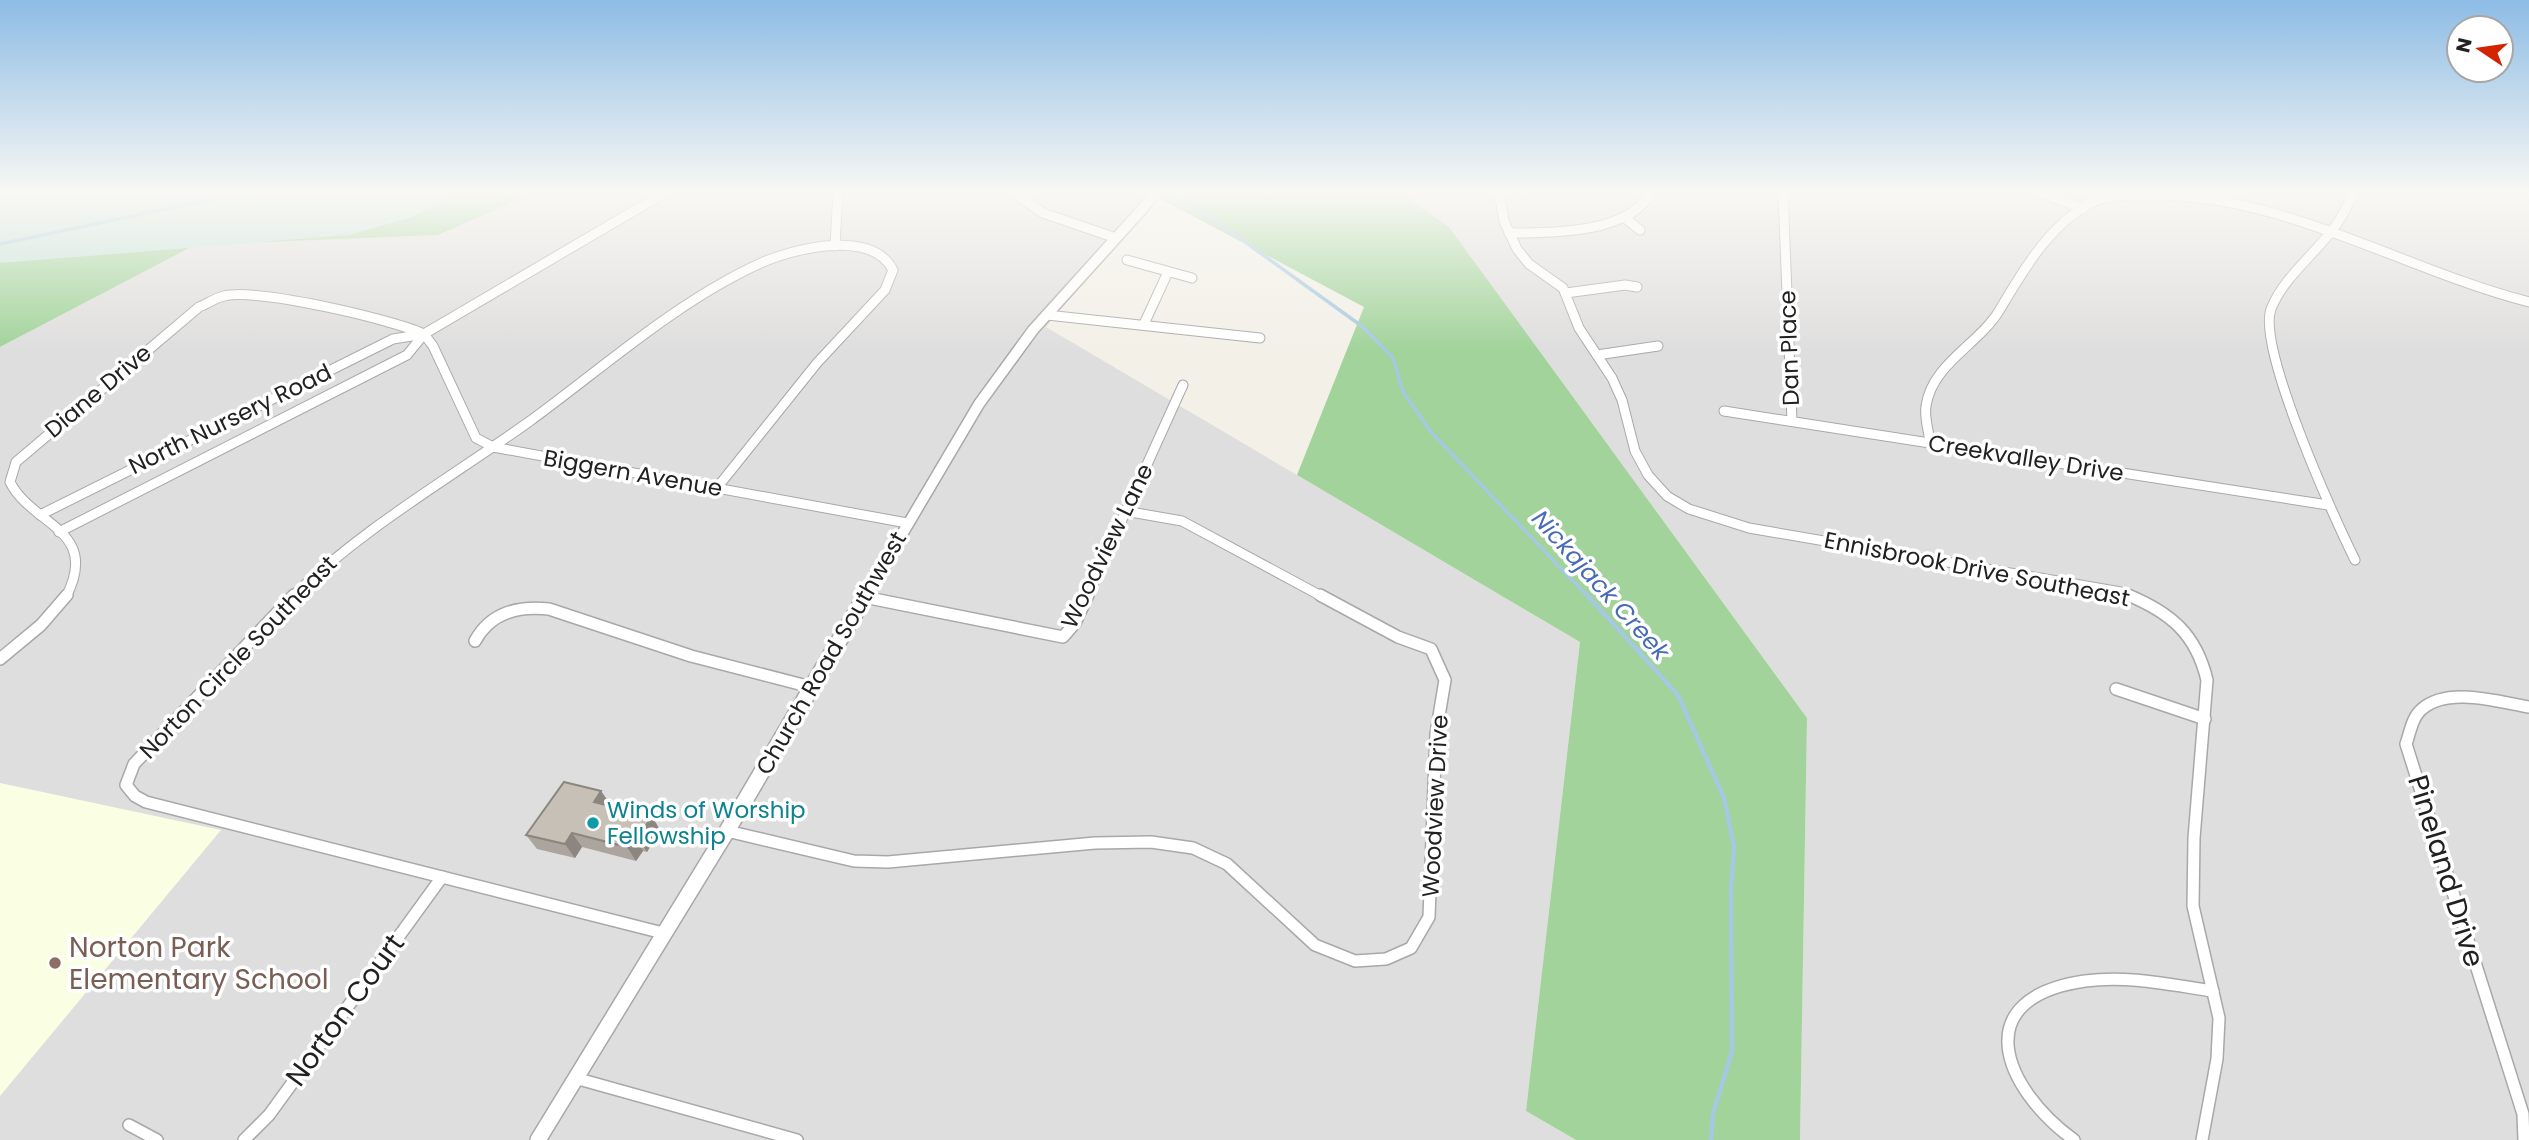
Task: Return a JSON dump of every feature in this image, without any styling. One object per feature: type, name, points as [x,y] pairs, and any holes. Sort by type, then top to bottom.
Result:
[{"type":"street","points":[[59,532],[407,355],[424,334],[574,245]]},
{"type":"street","name":"Church Road Southwest","points":[[538,1140],[727,831],[907,523],[1002,370],[1110,245]]},
{"type":"street","points":[[1517,245],[1529,263],[1558,282],[1566,293],[1579,329],[1597,355],[1658,346]]},
{"type":"street","name":"Dan Place","points":[[1785,245],[1792,421]]},
{"type":"street","points":[[1930,443],[1926,406],[1931,389],[1948,365],[1987,326],[2007,293],[2045,245]]},
{"type":"street","points":[[2319,245],[2284,287],[2272,307],[2268,321],[2276,361],[2328,505],[2355,560]]},
{"type":"street","points":[[2361,245],[2463,284],[2529,302]]},
{"type":"street","name":"Norton Circle Southeast","points":[[663,933],[146,802],[129,791],[126,785],[134,764],[315,575],[364,533],[493,447],[723,283],[775,259],[835,246],[865,248],[880,254],[893,270],[890,283],[817,363],[716,488]]},
{"type":"street","points":[[1127,260],[1192,278]]},
{"type":"street","points":[[1144,324],[1168,272]]},
{"type":"street","points":[[1566,293],[1625,285],[1637,287]]},
{"type":"street","name":"Diane Drive","points":[[0,659],[60,603],[73,584],[77,564],[72,546],[5,483],[11,472],[22,454],[199,307],[234,294],[256,295],[400,323],[424,334]]},
{"type":"street","points":[[1048,315],[1260,338]]},
{"type":"street","points":[[424,334],[439,357],[476,438],[493,447]]},
{"type":"street","name":"North Nursery Road","points":[[40,514],[393,339],[424,334]]},
{"type":"street","name":"Ennisbrook Drive Southeast","points":[[1597,355],[1617,387],[1629,417],[1634,454],[1641,467],[1659,489],[1702,515],[1749,528],[2109,590],[2139,599],[2164,611],[2182,624],[2199,648],[2207,680],[2194,838],[2193,906],[2219,1018],[2217,1059],[2202,1140]]},
{"type":"street","name":"Woodview Lane","points":[[864,597],[1063,637],[1075,623],[1183,385]]},
{"type":"street","name":"Creekvalley Drive","points":[[1724,411],[2328,505]]},
{"type":"street","name":"Biggern Avenue","points":[[493,447],[907,523]]},
{"type":"street","name":"Woodview Drive","points":[[727,831],[854,861],[888,862],[1094,843],[1151,842],[1193,848],[1227,863],[1315,945],[1355,961],[1386,959],[1411,948],[1429,917],[1436,734],[1445,680],[1431,649],[1398,637],[1182,521],[1125,511]]},
{"type":"street","points":[[475,641],[481,627],[503,612],[529,606],[539,607],[741,671],[811,687]]},
{"type":"street","points":[[2116,690],[2205,719]]},
{"type":"street","name":"Pineland Drive","points":[[2524,1140],[2526,1115],[2406,744],[2422,709],[2439,700],[2464,698],[2529,707]]},
{"type":"street","name":"Norton Court","points":[[244,1140],[269,1115],[442,877]]},
{"type":"street","points":[[2074,1140],[2051,1124],[2018,1084],[2006,1040],[2011,1018],[2031,1000],[2049,989],[2087,981],[2122,979],[2213,991]]},
{"type":"street","points":[[575,1078],[797,1140]]},
{"type":"street","points":[[129,1125],[157,1140]]},
{"type":"shaded area","points":[[0,245],[222,245],[0,263]]},
{"type":"shaded area","points":[[195,245],[1113,245],[1046,327],[1580,642],[1526,1111],[1576,1140],[0,1140],[0,347]]},
{"type":"shaded area","points":[[1462,245],[2529,245],[2529,1140],[1800,1140],[1807,718]]},
{"type":"shaded area","name":"Norton Park Elementary School","points":[[0,783],[221,830],[0,1096]]},
{"type":"green space","points":[[0,245],[195,245],[0,347]]},
{"type":"green space","points":[[1248,245],[1462,245],[1807,718],[1800,1140],[1576,1140],[1526,1111],[1580,642],[1297,475],[1364,307]]},
{"type":"building","points":[[564,782],[601,791],[594,802],[652,816],[638,838],[634,837],[627,847],[572,833],[565,844],[526,835]]},
{"type":"waterway","name":"Nickajack Creek","points":[[1250,245],[1363,327],[1393,358],[1403,392],[1431,432],[1588,597]]},
{"type":"waterway","name":"Nickajack Creek","points":[[1587,595],[1678,695],[1724,798],[1734,847],[1731,888],[1732,1052],[1713,1113],[1711,1140]]},
{"type":"place","name":"Winds of Worship Fellowship","points":[[593,823]]},
{"type":"place","name":"Norton Park Elementary School","points":[[55,963]]}]
